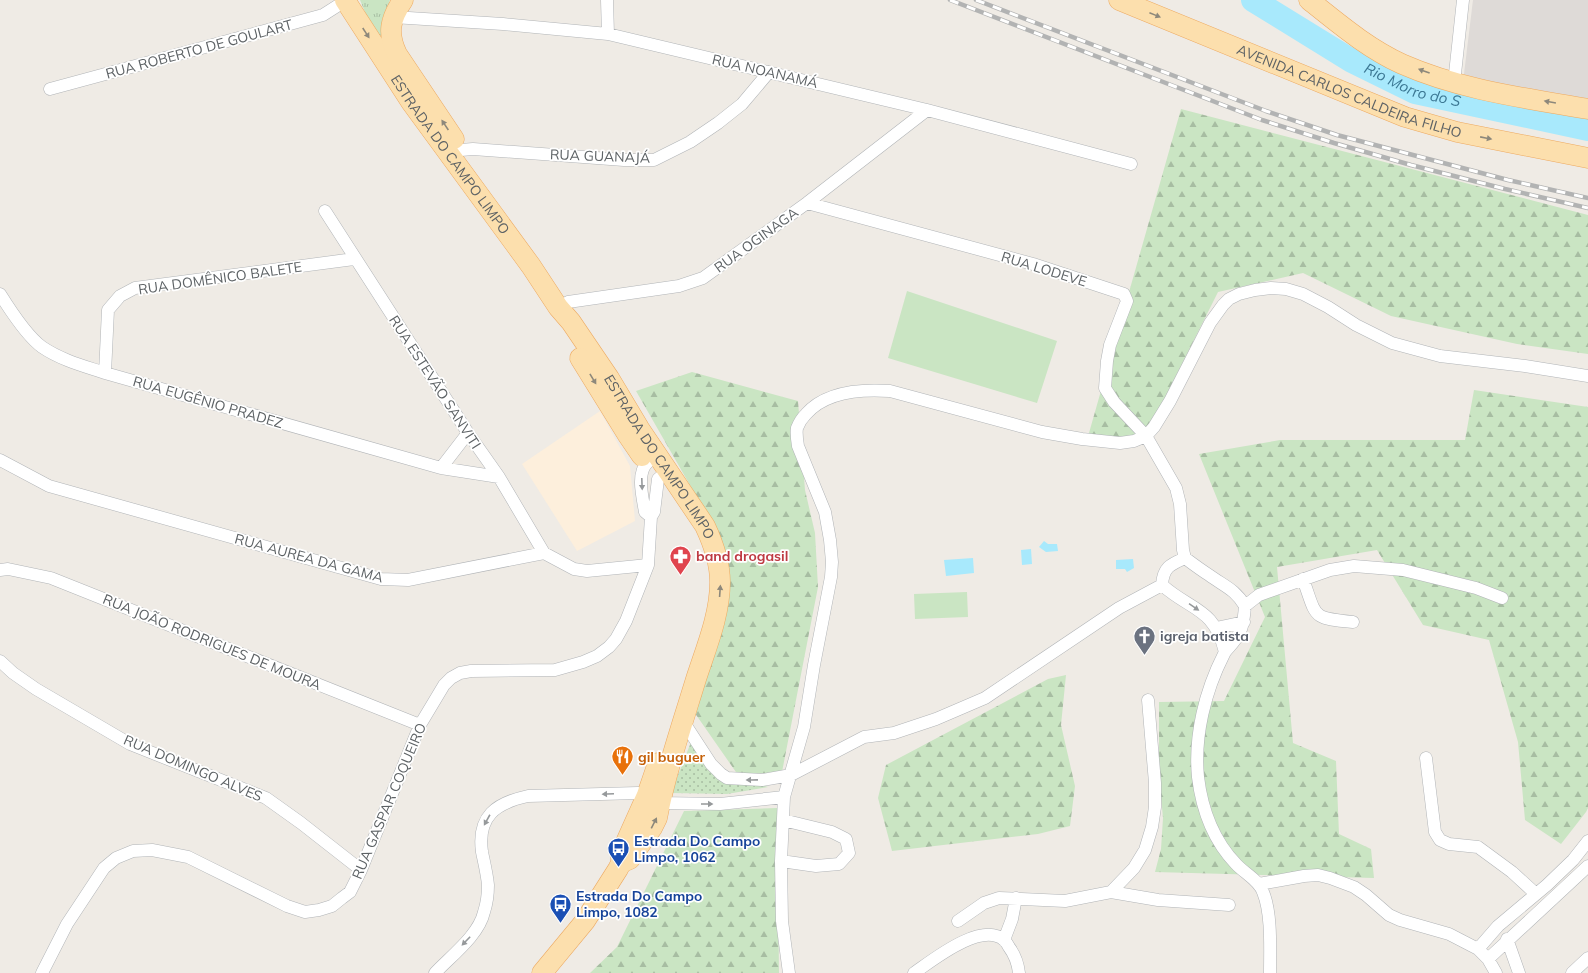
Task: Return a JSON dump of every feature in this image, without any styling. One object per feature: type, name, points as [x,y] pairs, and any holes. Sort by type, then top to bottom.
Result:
[{"type":"main road","name":"ESTRADA DO CAMPO LIMPO","points":[[346,0],[411,102],[456,152],[558,307],[576,328],[609,378],[657,467],[692,526],[706,570],[704,615],[699,640],[655,771],[654,799],[657,818],[652,828],[630,860],[621,863],[585,921],[542,973]]},
{"type":"main road","points":[[403,0],[393,17],[391,33],[392,43],[397,54],[456,152]]},
{"type":"main road","name":"AVENIDA CARLOS CALDEIRA FILHO","points":[[1119,0],[1406,117],[1457,132],[1588,158]]},
{"type":"main road","points":[[1309,0],[1357,38],[1401,63],[1454,83],[1485,91],[1588,109]]},
{"type":"main road","name":"ESTRADA DO CAMPO LIMPO","points":[[654,799],[683,721],[714,624],[720,595],[720,580],[717,559],[712,541],[705,526],[657,467]]},
{"type":"street","name":"RUA ROBERTO DE GOULART","points":[[50,89],[323,15],[346,0]]},
{"type":"street","points":[[607,0],[608,34]]},
{"type":"street","points":[[1454,83],[1463,0]]},
{"type":"street","name":"RUA NOANAMÁ","points":[[393,17],[503,24],[608,34],[927,110],[1132,164]]},
{"type":"street","name":"RUA GUANAJÁ","points":[[456,152],[473,149],[624,160],[654,160],[690,142],[718,123],[742,104],[770,72]]},
{"type":"street","name":"RUA OGINAGA","points":[[558,307],[568,302],[679,286],[703,278],[807,203],[927,110]]},
{"type":"street","name":"RUA LODEVE","points":[[807,203],[1033,264],[1124,294],[1127,301],[1110,345],[1105,388],[1114,402],[1146,436],[1172,480],[1178,496],[1185,558]]},
{"type":"street","name":"RUA ESTEVÃO SANVITI","points":[[325,211],[468,433],[499,477],[544,553]]},
{"type":"street","name":"RUA DOMÊNICO BALETE","points":[[105,373],[108,310],[120,296],[135,288],[354,258]]},
{"type":"street","points":[[789,973],[782,921],[781,861],[784,797],[805,720],[831,577],[830,540],[825,512],[798,446],[797,427],[808,412],[822,400],[851,392],[872,390],[890,391],[1042,432],[1082,439],[1120,443],[1134,441],[1146,436],[1154,427],[1170,401],[1216,312],[1229,299],[1255,290],[1271,288],[1286,289],[1303,294],[1328,307],[1356,325],[1392,343],[1440,356],[1525,366],[1588,376]]},
{"type":"street","name":"RUA EUGÊNIO PRADEZ","points":[[0,294],[26,330],[41,347],[58,356],[105,373],[441,468],[499,477]]},
{"type":"street","points":[[441,468],[468,433]]},
{"type":"street","name":"RUA AUREA DA GAMA","points":[[0,460],[49,486],[381,579],[408,580],[544,553]]},
{"type":"street","name":"RUA GASPAR COQUEIRO","points":[[42,973],[67,924],[104,868],[116,858],[133,851],[152,850],[188,857],[287,906],[305,912],[332,906],[350,892],[361,870],[420,724],[444,685],[450,678],[460,673],[471,671],[555,670],[583,662],[597,656],[609,647],[626,621],[648,565],[651,517],[654,512],[657,467],[643,470],[642,484],[645,512],[651,517]]},
{"type":"street","points":[[544,553],[574,569],[587,572],[648,565]]},
{"type":"street","points":[[1162,585],[1163,575],[1170,565],[1185,558],[1209,576],[1232,589],[1240,597],[1245,606],[1244,622],[1241,631],[1225,652],[1207,697],[1199,733],[1198,762],[1200,786],[1205,810],[1214,835],[1236,865],[1259,884],[1263,892],[1266,904],[1269,933],[1270,973]]},
{"type":"street","points":[[1245,606],[1259,595],[1330,570],[1364,566],[1403,570],[1470,587],[1502,598]]},
{"type":"street","name":"RUA JOÃO RODRIGUES DE MOURA","points":[[0,570],[8,569],[51,578],[420,724]]},
{"type":"street","points":[[1302,580],[1315,612],[1327,619],[1353,622]]},
{"type":"street","points":[[683,721],[711,764],[720,774],[728,778],[762,780],[791,775],[864,737],[894,733],[936,719],[985,698],[1120,608],[1162,585]]},
{"type":"street","points":[[1162,585],[1204,614],[1212,622],[1222,641],[1225,652]]},
{"type":"street","points":[[1216,628],[1244,622]]},
{"type":"street","name":"RUA DOMINGO ALVES","points":[[0,661],[13,673],[36,689],[130,744],[266,798],[301,822],[361,870]]},
{"type":"street","points":[[1111,892],[1134,868],[1145,850],[1152,827],[1155,807],[1155,783],[1148,700]]},
{"type":"street","points":[[1426,758],[1435,832],[1440,840],[1449,844],[1478,847],[1512,872],[1536,894]]},
{"type":"street","points":[[435,973],[476,931],[484,914],[488,894],[488,883],[481,835],[485,820],[492,811],[514,799],[528,796],[638,793],[654,799],[720,804],[784,797]]},
{"type":"street","points":[[781,861],[816,866],[839,864],[849,853],[846,840],[832,832],[783,820]]},
{"type":"street","points":[[1478,949],[1498,926],[1573,860],[1588,841]]},
{"type":"street","points":[[1488,959],[1588,866]]},
{"type":"street","points":[[1259,884],[1318,875],[1354,887],[1366,895],[1389,915],[1400,920],[1449,934],[1478,949],[1488,959],[1496,973]]},
{"type":"street","points":[[958,921],[984,903],[999,898],[1065,901],[1111,892],[1140,898],[1166,901],[1229,905]]},
{"type":"street","points":[[1004,940],[1012,919],[1016,898]]},
{"type":"street","points":[[914,973],[967,940],[986,935],[995,936],[1004,940],[1013,952],[1019,973]]},
{"type":"street","points":[[1507,940],[1518,973]]},
{"type":"street","points":[[1572,973],[1588,958]]},
{"type":"shaded area","points":[[1473,0],[1588,0],[1588,99],[1463,82]]},
{"type":"shaded area","points":[[600,411],[630,466],[635,521],[577,551],[522,464]]},
{"type":"green space","points":[[360,0],[390,0],[382,20],[382,39],[367,17]]},
{"type":"green space","points":[[1181,109],[1588,215],[1588,354],[1517,344],[1391,316],[1303,273],[1218,292],[1146,436],[1087,440]]},
{"type":"green space","points":[[907,291],[1057,341],[1037,403],[888,358]]},
{"type":"green space","points":[[692,372],[798,401],[805,490],[815,533],[818,587],[782,772],[738,775],[692,709],[727,578],[722,541],[636,391]]},
{"type":"green space","points":[[1474,390],[1588,407],[1588,808],[1586,812],[1561,844],[1525,820],[1518,742],[1489,640],[1423,625],[1377,550],[1277,567],[1293,743],[1336,761],[1339,834],[1371,849],[1374,878],[1155,872],[1161,849],[1163,818],[1159,775],[1159,702],[1224,701],[1265,617],[1199,454],[1280,440],[1465,440]]},
{"type":"green space","points":[[967,592],[968,617],[915,619],[914,594]]},
{"type":"green space","points":[[1066,675],[1061,725],[1075,786],[1070,826],[1038,834],[892,851],[878,798],[886,765],[1048,679]]},
{"type":"green space","points":[[691,742],[715,774],[748,780],[768,787],[727,794],[671,793]]},
{"type":"green space","points":[[777,808],[779,973],[590,973],[617,947],[684,811]]},
{"type":"water","points":[[1044,541],[1048,544],[1057,544],[1058,551],[1046,552],[1039,547]]},
{"type":"water","points":[[1031,549],[1032,564],[1022,565],[1021,550]]},
{"type":"water","points":[[973,558],[974,573],[946,576],[944,560]]},
{"type":"water","points":[[1133,559],[1134,568],[1127,572],[1125,569],[1116,569],[1116,560]]},
{"type":"waterway","name":"Rio Morro do S","points":[[1253,0],[1352,61],[1415,92],[1588,129]]},
{"type":"railway","points":[[950,0],[1262,120],[1334,143],[1411,165],[1588,208]]},
{"type":"railway","points":[[976,0],[1266,111],[1337,135],[1508,180],[1588,198]]},
{"type":"place","name":"band drogasil","points":[[680,576]]},
{"type":"place","name":"igreja batista","points":[[1144,656]]},
{"type":"place","name":"gil buguer","points":[[623,776]]},
{"type":"place","name":"Estrada Do Campo Limpo, 1062","points":[[618,868]]},
{"type":"place","name":"Estrada Do Campo Limpo, 1082","points":[[560,924]]}]
